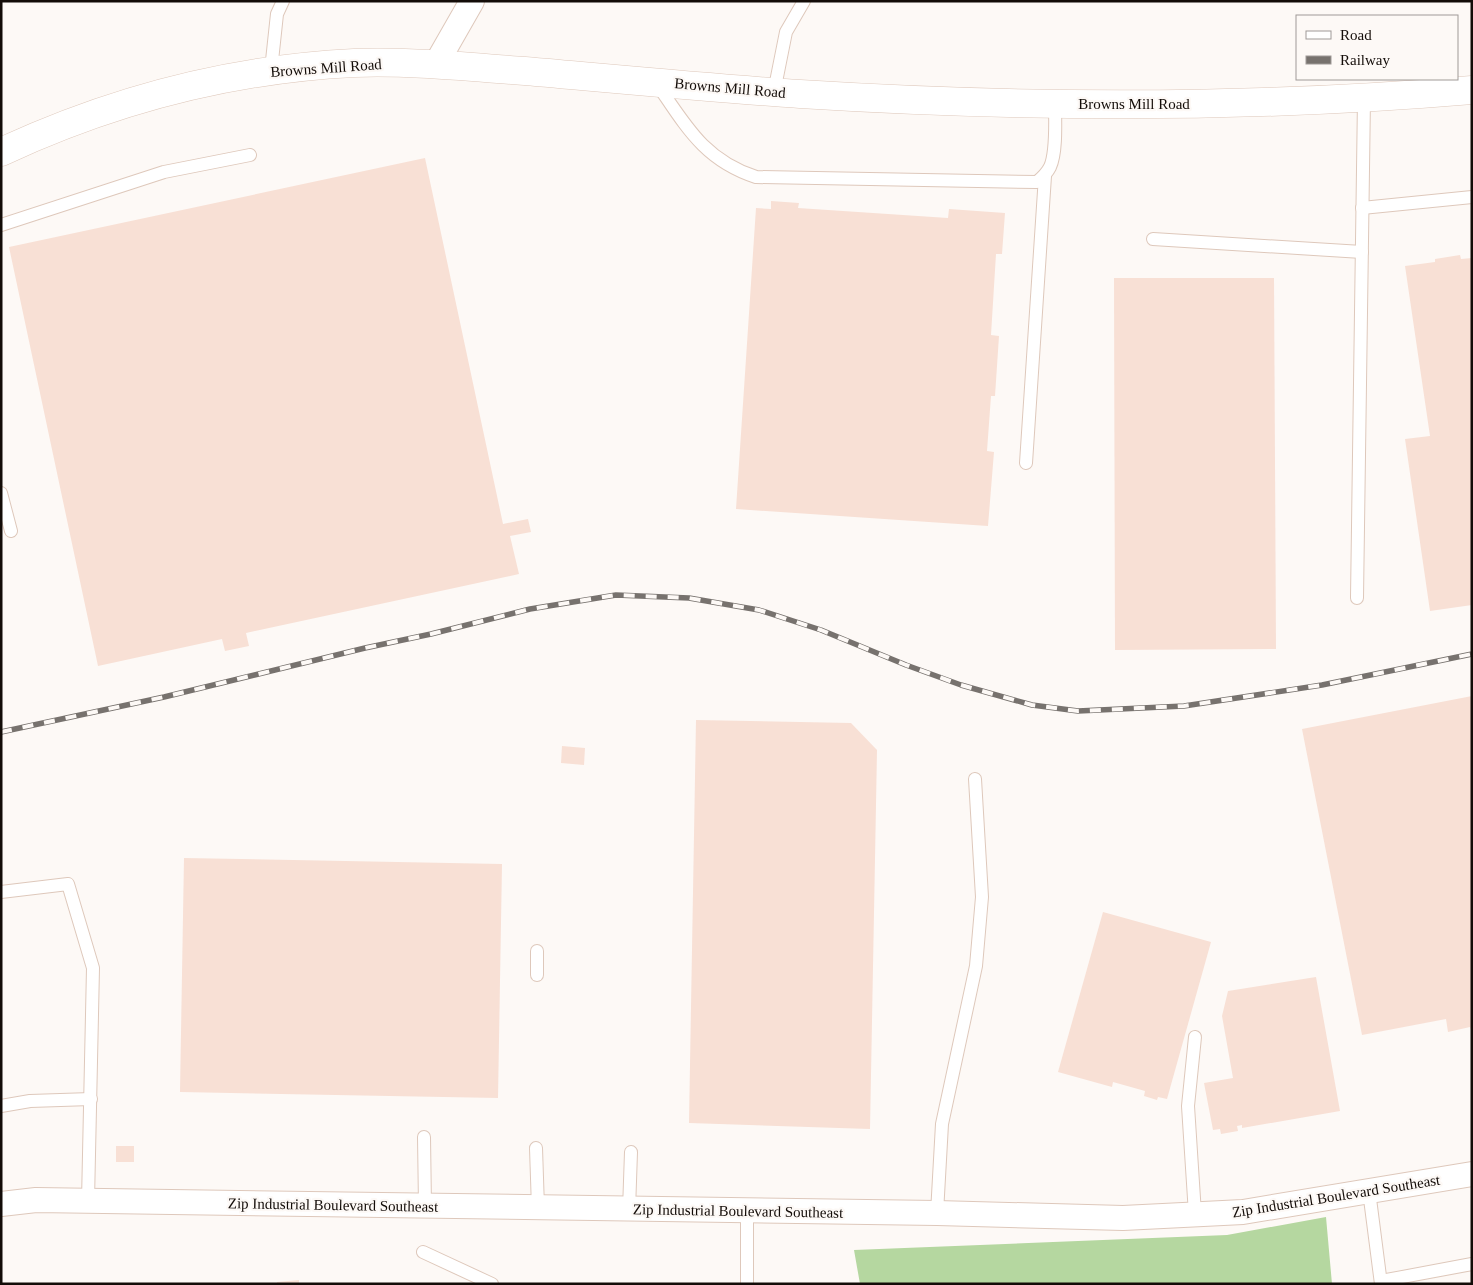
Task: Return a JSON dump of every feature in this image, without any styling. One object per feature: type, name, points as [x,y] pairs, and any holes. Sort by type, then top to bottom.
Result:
[{"type":"street","points":[[436,64],[472,1]]},
{"type":"street","name":"Browns Mill Road","points":[[1,152],[108,108],[189,86],[271,70],[355,63],[436,64],[774,92],[966,102],[1198,104],[1364,98],[1472,90]]},
{"type":"street","name":"Zip Industrial Boulevard Southeast","points":[[1,1204],[36,1200],[937,1213],[1123,1218],[1243,1212],[1472,1174]]},
{"type":"lane","points":[[271,70],[276,14],[283,1]]},
{"type":"lane","points":[[774,92],[786,32],[804,1]]},
{"type":"lane","points":[[656,82],[693,136],[723,162],[739,171],[756,177],[1037,182],[1045,176],[1053,158],[1055,103]]},
{"type":"lane","points":[[1357,598],[1364,98]]},
{"type":"lane","points":[[1,224],[164,172],[250,155]]},
{"type":"lane","points":[[1026,464],[1045,176]]},
{"type":"lane","points":[[1362,208],[1472,197]]},
{"type":"lane","points":[[1154,239],[1362,252]]},
{"type":"lane","points":[[1,493],[11,532]]},
{"type":"lane","points":[[937,1213],[942,1124],[976,966],[982,897],[975,779]]},
{"type":"lane","points":[[1,892],[68,884],[93,968],[88,1201]]},
{"type":"lane","points":[[537,951],[537,975]]},
{"type":"lane","points":[[1194,1214],[1188,1106],[1195,1037]]},
{"type":"lane","points":[[1,1106],[30,1101],[91,1099]]},
{"type":"lane","points":[[424,1138],[425,1206]]},
{"type":"lane","points":[[536,1148],[538,1208]]},
{"type":"lane","points":[[629,1210],[631,1152]]},
{"type":"lane","points":[[1369,1192],[1381,1283],[1472,1264]]},
{"type":"lane","points":[[747,1211],[747,1284]]},
{"type":"lane","points":[[423,1252],[492,1284]]},
{"type":"green space","points":[[1326,1217],[1332,1284],[860,1284],[854,1250],[1227,1235]]},
{"type":"building","points":[[425,158],[503,524],[528,519],[531,532],[510,536],[519,574],[246,633],[249,646],[225,651],[222,639],[98,666],[9,247]]},
{"type":"building","points":[[771,201],[799,203],[798,208],[948,218],[949,209],[1005,213],[1002,254],[996,254],[991,335],[999,336],[995,396],[991,396],[987,451],[994,452],[988,526],[736,509],[756,208],[771,209]]},
{"type":"building","points":[[1460,255],[1461,259],[1472,258],[1472,605],[1430,611],[1405,439],[1430,436],[1405,266],[1435,262],[1435,259]]},
{"type":"building","points":[[1114,278],[1274,278],[1276,649],[1115,650]]},
{"type":"building","points":[[1472,696],[1472,1032],[1470,1027],[1448,1032],[1446,1019],[1362,1035],[1302,729]]},
{"type":"building","points":[[696,720],[851,723],[877,750],[870,1129],[689,1123]]},
{"type":"building","points":[[562,746],[585,748],[584,765],[561,763]]},
{"type":"building","points":[[184,858],[502,864],[498,1098],[180,1092]]},
{"type":"building","points":[[1103,912],[1211,942],[1167,1099],[1158,1097],[1157,1100],[1144,1096],[1145,1091],[1113,1082],[1112,1087],[1058,1072]]},
{"type":"building","points":[[1316,977],[1340,1111],[1242,1128],[1242,1125],[1237,1126],[1238,1131],[1221,1134],[1220,1129],[1213,1130],[1204,1083],[1233,1078],[1222,1016],[1228,991]]},
{"type":"building","points":[[116,1146],[134,1146],[134,1162],[116,1162]]},
{"type":"building","points":[[299,1280],[299,1284],[277,1284],[277,1282]]},
{"type":"railway","points":[[1,732],[164,697],[530,609],[616,595],[689,598],[759,610],[821,630],[961,685],[1032,705],[1078,711],[1184,706],[1322,685],[1472,654]]}]
